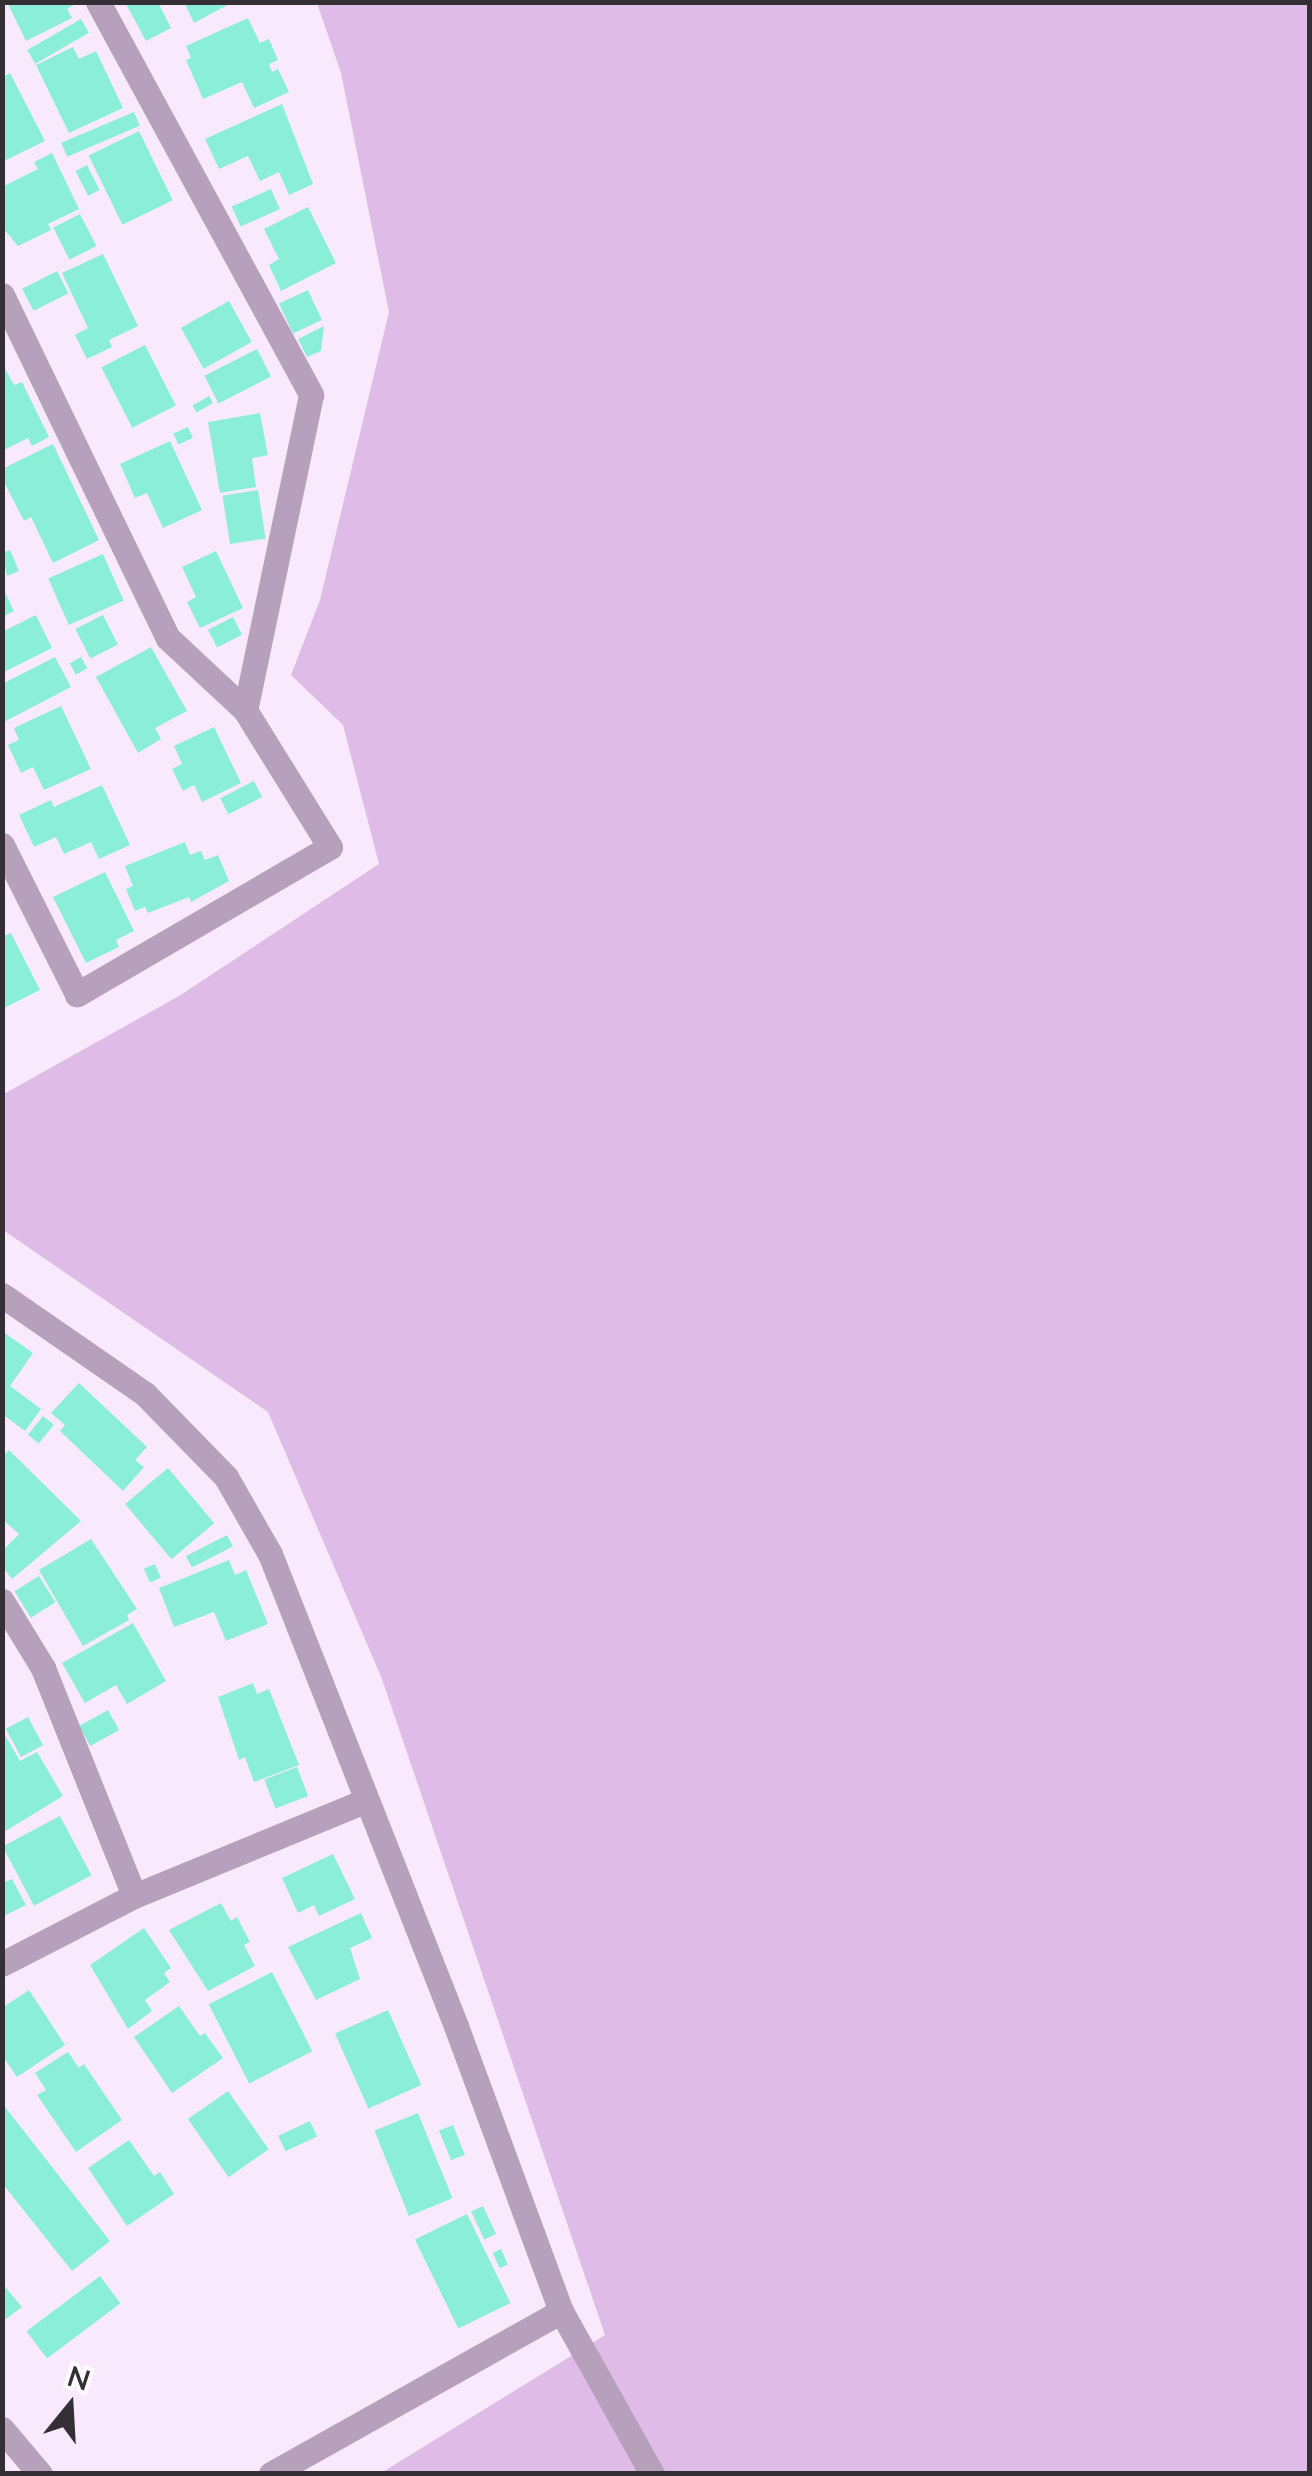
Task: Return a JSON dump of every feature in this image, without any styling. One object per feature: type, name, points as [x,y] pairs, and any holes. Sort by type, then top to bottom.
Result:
[{"type":"street","points":[[98,2],[311,396],[245,710]]},
{"type":"street","points":[[2,295],[168,638],[245,710],[330,847],[77,994],[13,893],[2,846]]},
{"type":"street","points":[[2,1295],[145,1394],[226,1477],[270,1554],[562,2311],[652,2474]]},
{"type":"street","points":[[2,1601],[42,1668],[134,1896]]},
{"type":"street","points":[[2,1964],[134,1896],[366,1801]]},
{"type":"street","points":[[271,2474],[562,2311]]},
{"type":"street","points":[[2,2428],[40,2474]]},
{"type":"shaded area","points":[[317,3],[1309,3],[1309,2473],[381,2473],[605,2335],[382,1679],[268,1412],[3,1230],[2,1095],[179,996],[379,864],[343,725],[291,675],[320,600],[389,312],[341,73]]},
{"type":"building","points":[[7,2],[79,2],[67,9],[72,18],[26,41]]},
{"type":"building","points":[[125,2],[158,2],[171,28],[146,41]]},
{"type":"building","points":[[184,2],[233,2],[194,23]]},
{"type":"building","points":[[248,18],[260,43],[269,39],[278,60],[269,64],[272,72],[278,69],[289,92],[254,108],[242,82],[203,99],[186,60],[191,58],[186,46]]},
{"type":"building","points":[[81,19],[89,33],[35,64],[27,50]]},
{"type":"building","points":[[73,47],[79,59],[96,51],[123,108],[69,133],[36,65]]},
{"type":"building","points":[[10,73],[45,141],[2,162],[2,77]]},
{"type":"building","points":[[282,104],[313,184],[289,195],[279,172],[260,181],[248,156],[219,169],[205,139]]},
{"type":"building","points":[[134,112],[140,126],[67,157],[61,143]]},
{"type":"building","points":[[139,131],[173,200],[122,225],[89,156]]},
{"type":"building","points":[[52,153],[79,209],[48,224],[51,230],[18,246],[2,227],[2,187],[38,169],[34,162]]},
{"type":"building","points":[[87,165],[100,190],[88,196],[75,171]]},
{"type":"building","points":[[271,189],[280,209],[241,227],[232,206]]},
{"type":"building","points":[[308,207],[336,263],[281,291],[269,265],[279,259],[264,229]]},
{"type":"building","points":[[80,214],[96,246],[70,260],[53,228]]},
{"type":"building","points":[[103,254],[138,326],[109,340],[112,347],[87,359],[75,335],[88,328],[62,273]]},
{"type":"building","points":[[57,271],[68,293],[34,311],[22,289]]},
{"type":"building","points":[[308,290],[322,320],[293,333],[279,304]]},
{"type":"building","points":[[229,301],[252,342],[204,369],[181,328]]},
{"type":"building","points":[[324,326],[321,351],[307,357],[298,339]]},
{"type":"building","points":[[145,345],[176,406],[132,428],[101,367]]},
{"type":"building","points":[[257,349],[271,377],[219,403],[204,376]]},
{"type":"building","points":[[2,363],[14,385],[22,382],[49,437],[32,446],[28,438],[2,451]]},
{"type":"building","points":[[209,396],[213,403],[197,412],[193,406]]},
{"type":"building","points":[[260,413],[268,455],[252,458],[256,487],[220,493],[208,422]]},
{"type":"building","points":[[188,427],[193,438],[178,444],[173,434]]},
{"type":"building","points":[[170,441],[202,510],[163,528],[147,493],[135,498],[120,464]]},
{"type":"building","points":[[53,444],[99,540],[53,563],[31,517],[24,521],[2,478],[2,469]]},
{"type":"building","points":[[258,490],[266,538],[230,544],[222,496]]},
{"type":"building","points":[[10,550],[19,571],[7,576],[2,553]]},
{"type":"building","points":[[216,551],[243,608],[200,628],[187,602],[196,597],[182,567]]},
{"type":"building","points":[[103,554],[124,601],[69,625],[48,578]]},
{"type":"building","points":[[2,586],[14,611],[2,617]]},
{"type":"building","points":[[36,615],[52,648],[2,673],[2,632]]},
{"type":"building","points":[[103,615],[118,644],[90,658],[75,629]]},
{"type":"building","points":[[233,617],[242,635],[217,648],[208,630]]},
{"type":"building","points":[[151,647],[187,711],[155,728],[161,739],[138,753],[96,677]]},
{"type":"building","points":[[55,657],[71,687],[2,723],[2,684]]},
{"type":"building","points":[[81,657],[87,668],[76,675],[70,663]]},
{"type":"building","points":[[61,706],[91,769],[44,790],[33,767],[21,773],[8,745],[19,740],[14,728]]},
{"type":"building","points":[[214,727],[241,783],[202,802],[194,785],[183,791],[172,769],[182,764],[174,746]]},
{"type":"building","points":[[254,781],[262,797],[228,814],[220,798]]},
{"type":"building","points":[[102,785],[130,845],[99,859],[91,842],[64,854],[56,837],[34,847],[19,815],[51,800],[54,807]]},
{"type":"building","points":[[185,842],[190,855],[201,851],[205,860],[218,855],[229,881],[191,902],[189,897],[148,913],[145,907],[135,911],[126,889],[133,886],[125,866]]},
{"type":"building","points":[[105,872],[134,931],[116,940],[119,947],[86,963],[53,897]]},
{"type":"building","points":[[11,933],[40,990],[2,1009],[2,937]]},
{"type":"building","points":[[2,1331],[33,1353],[10,1386],[41,1409],[25,1431],[2,1414]]},
{"type":"building","points":[[79,1383],[147,1447],[135,1460],[144,1467],[123,1491],[60,1431],[65,1425],[51,1413]]},
{"type":"building","points":[[43,1416],[54,1425],[39,1443],[28,1435]]},
{"type":"building","points":[[9,1450],[81,1521],[12,1579],[2,1566],[2,1551],[19,1534],[2,1519],[2,1457]]},
{"type":"building","points":[[168,1468],[214,1523],[171,1559],[125,1504]]},
{"type":"building","points":[[227,1535],[233,1547],[192,1567],[186,1556]]},
{"type":"building","points":[[91,1539],[137,1609],[127,1615],[129,1620],[83,1646],[39,1570]]},
{"type":"building","points":[[229,1560],[235,1575],[246,1570],[268,1624],[226,1641],[214,1612],[174,1627],[159,1588]]},
{"type":"building","points":[[155,1564],[161,1578],[150,1582],[144,1569]]},
{"type":"building","points":[[39,1576],[55,1602],[31,1618],[14,1591]]},
{"type":"building","points":[[133,1623],[166,1681],[127,1704],[116,1685],[85,1703],[62,1663]]},
{"type":"building","points":[[253,1683],[257,1694],[269,1689],[299,1765],[254,1782],[245,1757],[239,1760],[218,1697]]},
{"type":"building","points":[[108,1710],[119,1730],[90,1746],[79,1726]]},
{"type":"building","points":[[28,1717],[43,1745],[21,1757],[6,1729]]},
{"type":"building","points":[[5,1735],[20,1761],[37,1752],[63,1796],[4,1832]]},
{"type":"building","points":[[297,1767],[308,1796],[275,1808],[264,1780]]},
{"type":"building","points":[[60,1816],[91,1875],[34,1906],[3,1847]]},
{"type":"building","points":[[333,1854],[355,1899],[319,1916],[314,1905],[298,1913],[282,1878]]},
{"type":"building","points":[[12,1879],[26,1905],[2,1917],[2,1883]]},
{"type":"building","points":[[221,1903],[231,1921],[237,1917],[250,1942],[244,1945],[255,1966],[208,1991],[169,1930]]},
{"type":"building","points":[[361,1913],[372,1938],[350,1948],[360,1979],[316,2000],[288,1947]]},
{"type":"building","points":[[144,1928],[171,1968],[164,1973],[170,1982],[145,2000],[152,2011],[128,2029],[90,1965]]},
{"type":"building","points":[[272,1972],[312,2051],[249,2084],[209,2004]]},
{"type":"building","points":[[29,1990],[65,2045],[17,2077],[2,2055],[2,2008]]},
{"type":"building","points":[[179,2006],[200,2036],[205,2033],[223,2058],[172,2093],[134,2037]]},
{"type":"building","points":[[388,2010],[421,2085],[368,2109],[335,2034]]},
{"type":"building","points":[[68,2052],[79,2068],[84,2064],[122,2120],[76,2152],[37,2095],[46,2090],[35,2073]]},
{"type":"building","points":[[228,2091],[269,2149],[229,2177],[188,2119]]},
{"type":"building","points":[[2,2103],[110,2241],[72,2271],[2,2183]]},
{"type":"building","points":[[418,2113],[452,2198],[409,2216],[374,2131]]},
{"type":"building","points":[[310,2121],[317,2136],[285,2151],[278,2136]]},
{"type":"building","points":[[453,2125],[465,2155],[451,2160],[439,2131]]},
{"type":"building","points":[[129,2140],[154,2176],[160,2172],[174,2194],[127,2226],[88,2168]]},
{"type":"building","points":[[483,2206],[496,2234],[484,2240],[471,2211]]},
{"type":"building","points":[[467,2214],[510,2303],[458,2328],[415,2239]]},
{"type":"building","points":[[501,2249],[508,2265],[500,2268],[493,2253]]},
{"type":"building","points":[[100,2276],[120,2303],[47,2359],[27,2331]]},
{"type":"building","points":[[2,2283],[22,2307],[2,2322]]}]
